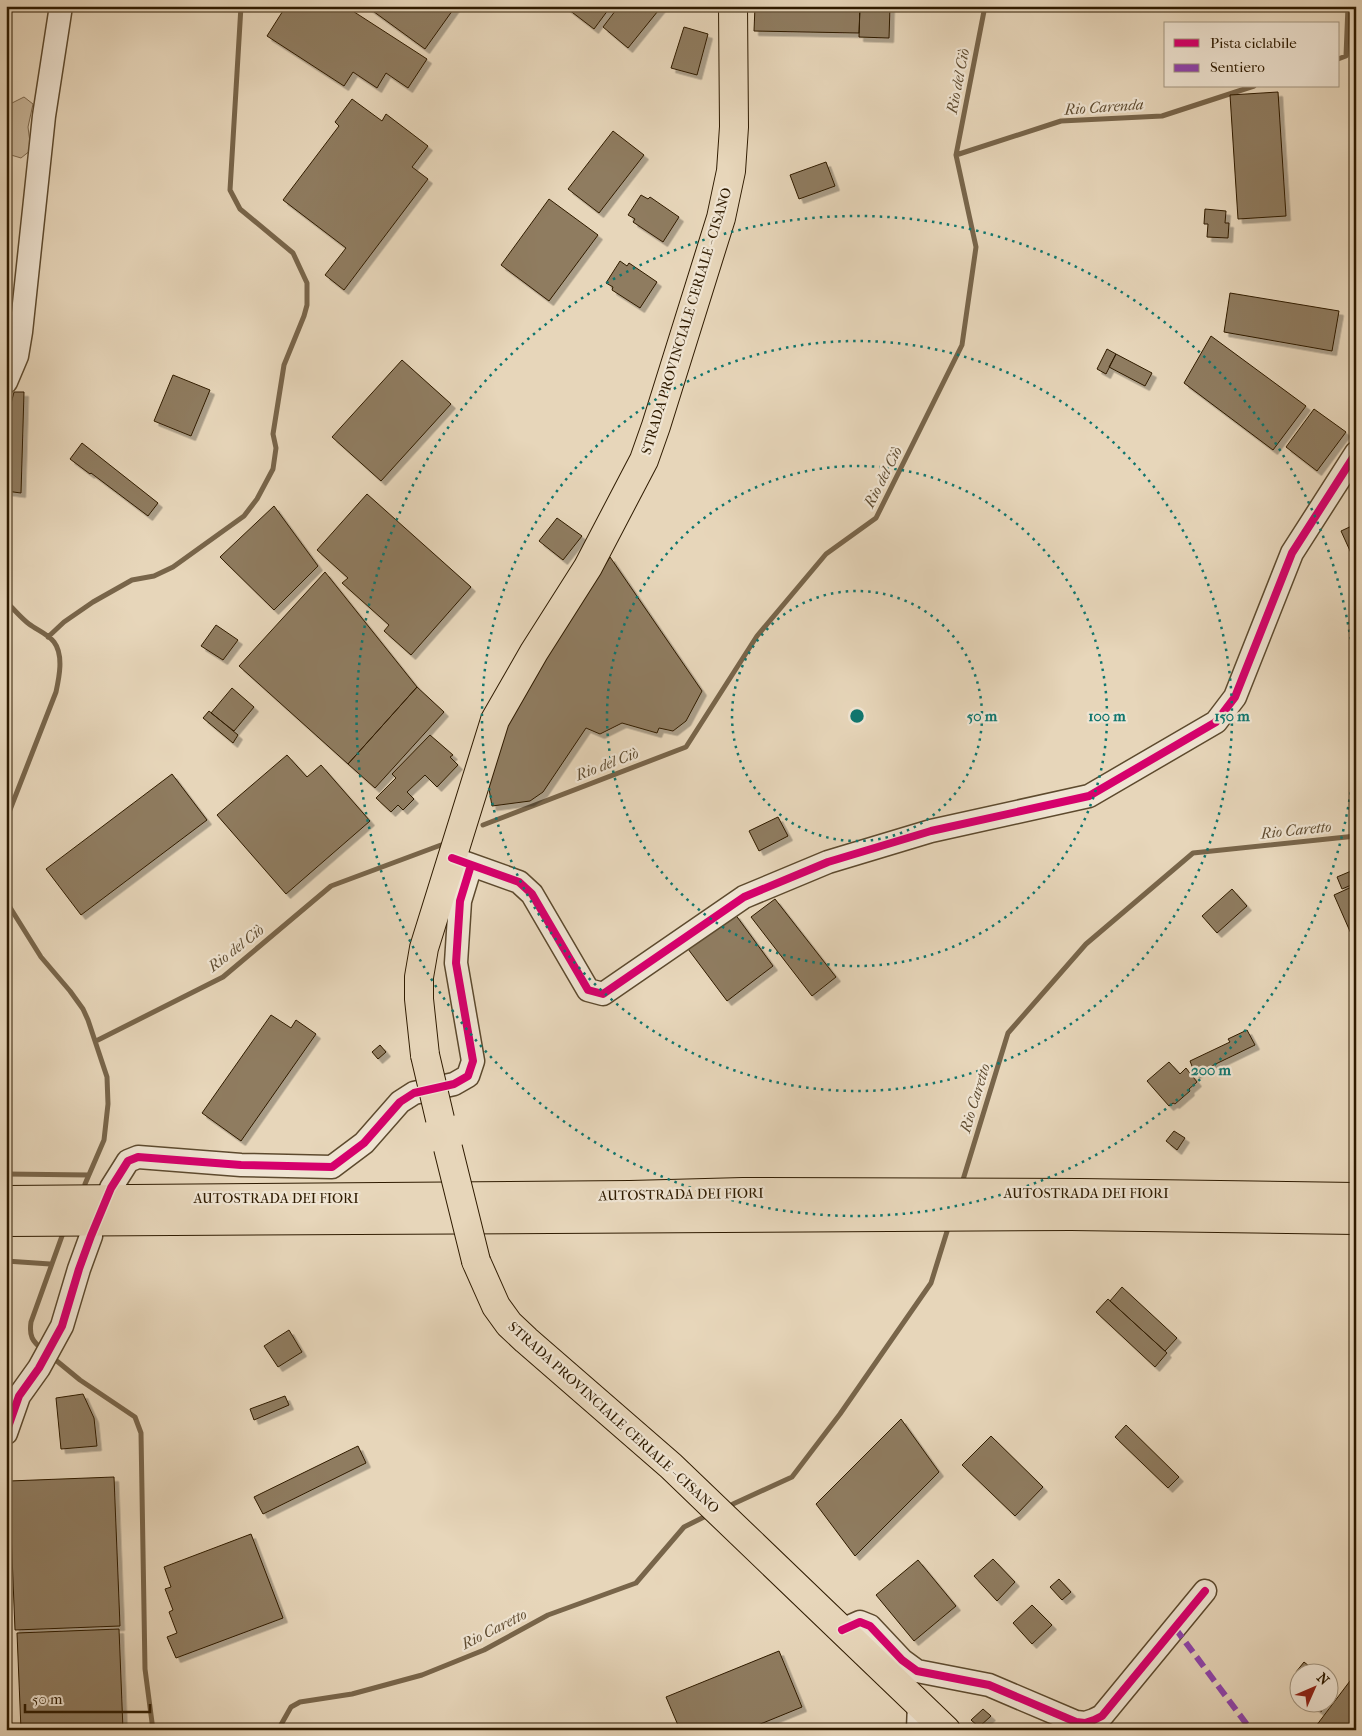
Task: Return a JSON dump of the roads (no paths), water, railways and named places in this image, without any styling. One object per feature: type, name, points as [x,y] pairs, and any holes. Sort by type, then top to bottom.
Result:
[{"type":"main road","name":"STRADA PROVINCIALE CERIALE - CISANO","points":[[733,6],[734,128],[732,171],[721,218],[644,460],[588,567],[534,652],[495,720],[462,861],[424,948],[419,977],[419,999],[425,1055],[476,1261],[496,1306],[510,1324],[670,1466],[842,1630],[918,1717],[946,1730]]},
{"type":"main road","name":"AUTOSTRADA DEI FIORI","points":[[6,1200],[630,1195],[743,1192],[1080,1193],[1356,1197]]},
{"type":"main road","name":"AUTOSTRADA DEI FIORI","points":[[6,1222],[1071,1216],[1356,1220]]},
{"type":"street","points":[[6,382],[17,356],[21,332],[44,116],[61,6]]},
{"type":"street","points":[[112,1188],[128,1161],[138,1157],[241,1165],[332,1167],[364,1143],[400,1102],[414,1093],[454,1084],[468,1076],[473,1061],[456,963],[462,861],[519,882],[532,894],[588,990],[603,994],[744,897],[828,862],[932,831],[1089,796],[1216,722],[1235,697],[1292,553],[1356,453]]},
{"type":"street","points":[[6,1433],[20,1396],[40,1368],[56,1340],[91,1236]]},
{"type":"street","points":[[842,1630],[860,1622],[870,1626],[902,1660],[917,1671],[989,1685],[1068,1719],[1085,1723],[1102,1716],[1205,1591]]},
{"type":"waterway","points":[[48,637],[64,622],[93,602],[132,580],[154,576],[173,567],[244,516],[257,499],[273,469],[276,448],[273,434],[284,365],[304,316],[307,305],[307,283],[293,253],[240,209],[230,190],[241,6]]},
{"type":"waterway","name":"Rio del Ciò","points":[[483,825],[686,747],[757,636],[826,554],[876,518],[962,345],[976,247],[956,155],[985,6]]},
{"type":"waterway","name":"Rio Carenda","points":[[1340,58],[1346,56],[1348,6]]},
{"type":"waterway","name":"Rio Carenda","points":[[956,155],[1061,121],[1162,116],[1248,88]]},
{"type":"waterway","points":[[6,602],[26,622],[52,639],[57,647],[60,660],[56,692],[6,820]]},
{"type":"waterway","name":"Rio Caretto","points":[[962,1183],[1008,1033],[1086,944],[1193,853],[1356,836]]},
{"type":"waterway","name":"Rio del Ciò","points":[[96,1041],[223,977],[331,886],[441,845]]},
{"type":"waterway","points":[[6,901],[41,957],[83,1009],[107,1077],[108,1104],[104,1140],[85,1184]]},
{"type":"waterway","points":[[6,1174],[89,1175]]},
{"type":"waterway","name":"Rio Caretto","points":[[733,1504],[792,1477],[840,1414],[931,1283],[949,1225]]},
{"type":"waterway","points":[[43,1350],[32,1338],[30,1331],[31,1322],[62,1236]]},
{"type":"waterway","points":[[6,1261],[50,1264]]},
{"type":"waterway","points":[[52,1357],[80,1380],[135,1417],[141,1433],[145,1669],[153,1730]]},
{"type":"waterway","name":"Rio Caretto","points":[[278,1730],[291,1707],[300,1702],[352,1694],[422,1675],[484,1650],[548,1615],[636,1583],[684,1527],[706,1516]]}]
